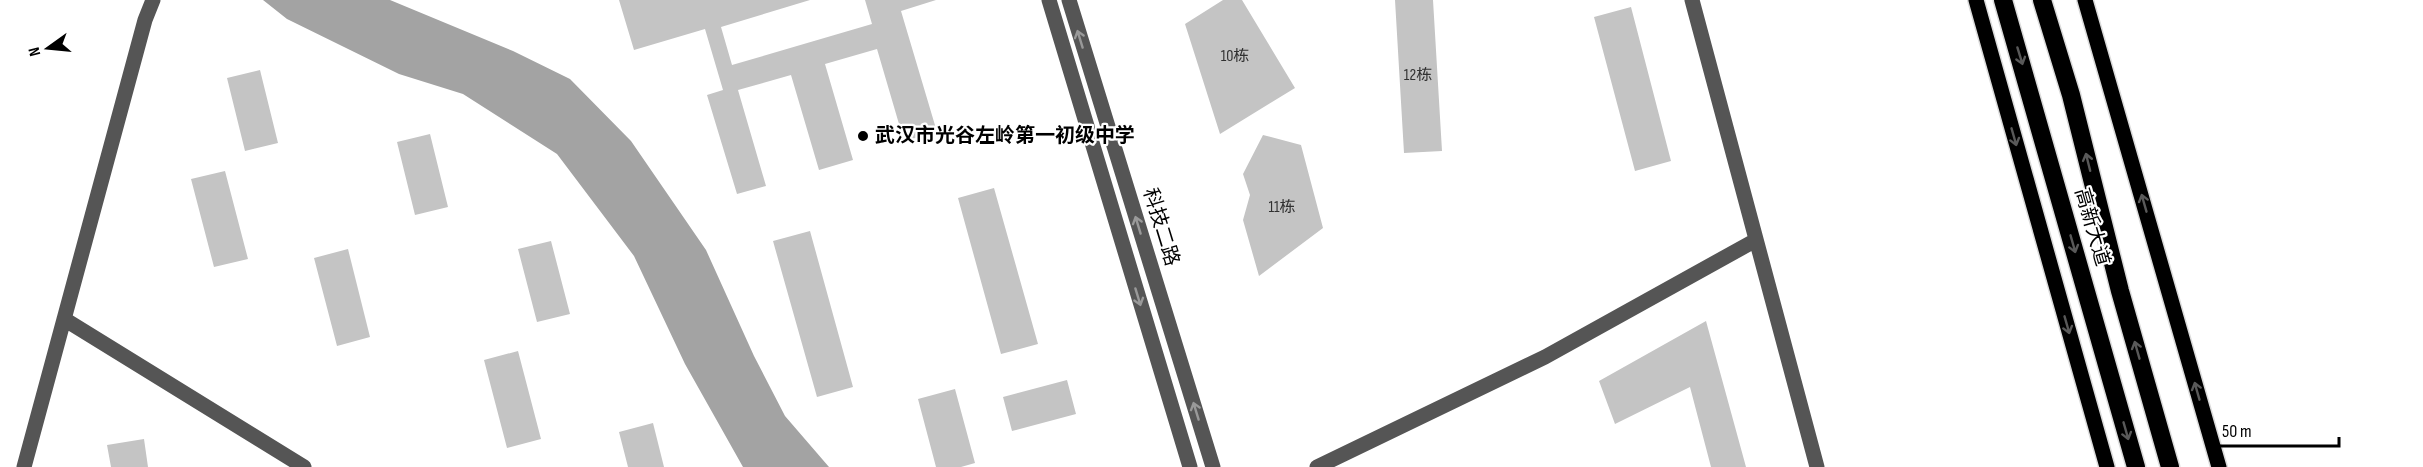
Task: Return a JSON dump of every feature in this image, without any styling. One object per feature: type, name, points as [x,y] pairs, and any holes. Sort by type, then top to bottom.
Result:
[{"type":"highway","name":"高新大道","points":[[2003,0],[2136,467]]},
{"type":"highway","name":"高新大道","points":[[2042,0],[2071,95],[2120,291],[2170,467]]},
{"type":"main road","points":[[1976,0],[2107,467]]},
{"type":"main road","points":[[2085,0],[2219,467]]},
{"type":"street","points":[[24,467],[145,20],[153,0]]},
{"type":"street","points":[[1049,0],[1190,467]]},
{"type":"street","name":"科技二路","points":[[1069,0],[1213,467]]},
{"type":"street","points":[[1692,0],[1817,467]]},
{"type":"street","points":[[1317,467],[1545,357],[1756,240]]},
{"type":"street","points":[[64,319],[304,467]]},
{"type":"shaded area","points":[[263,0],[390,0],[513,51],[570,79],[631,141],[706,250],[754,356],[785,416],[829,467],[743,467],[685,364],[634,256],[557,154],[463,94],[399,74],[287,19]]},
{"type":"building","points":[[619,0],[810,0],[721,27],[732,65],[872,24],[865,0],[936,0],[901,11],[937,132],[904,141],[877,49],[825,64],[853,160],[819,170],[791,75],[738,90],[766,186],[737,194],[707,95],[723,90],[705,29],[634,50]]},
{"type":"building","points":[[1223,0],[1242,0],[1295,88],[1220,134],[1185,24]]},
{"type":"building","points":[[1395,0],[1433,0],[1442,151],[1404,153]]},
{"type":"building","points":[[1631,7],[1671,161],[1635,171],[1594,17]]},
{"type":"building","points":[[260,70],[278,143],[245,151],[227,78]]},
{"type":"building","points":[[430,134],[448,207],[415,215],[397,142]]},
{"type":"building","points":[[1263,135],[1301,145],[1323,228],[1259,276],[1243,220],[1250,195],[1243,174]]},
{"type":"building","points":[[225,171],[248,259],[214,267],[191,179]]},
{"type":"building","points":[[994,188],[1038,344],[1001,354],[958,198]]},
{"type":"building","points":[[810,231],[853,387],[817,397],[773,241]]},
{"type":"building","points":[[551,241],[570,314],[537,322],[518,249]]},
{"type":"building","points":[[348,249],[370,337],[337,346],[314,258]]},
{"type":"building","points":[[1706,321],[1746,467],[1711,467],[1690,387],[1615,424],[1599,381]]},
{"type":"building","points":[[518,351],[541,439],[507,448],[484,360]]},
{"type":"building","points":[[1067,380],[1076,414],[1012,431],[1003,397]]},
{"type":"building","points":[[955,389],[975,463],[961,467],[936,467],[918,399]]},
{"type":"building","points":[[653,423],[664,467],[628,467],[619,432]]},
{"type":"building","points":[[144,439],[148,467],[111,467],[107,445]]},
{"type":"place","name":"武汉市光谷左岭第一初级中学","points":[[863,136]]}]
